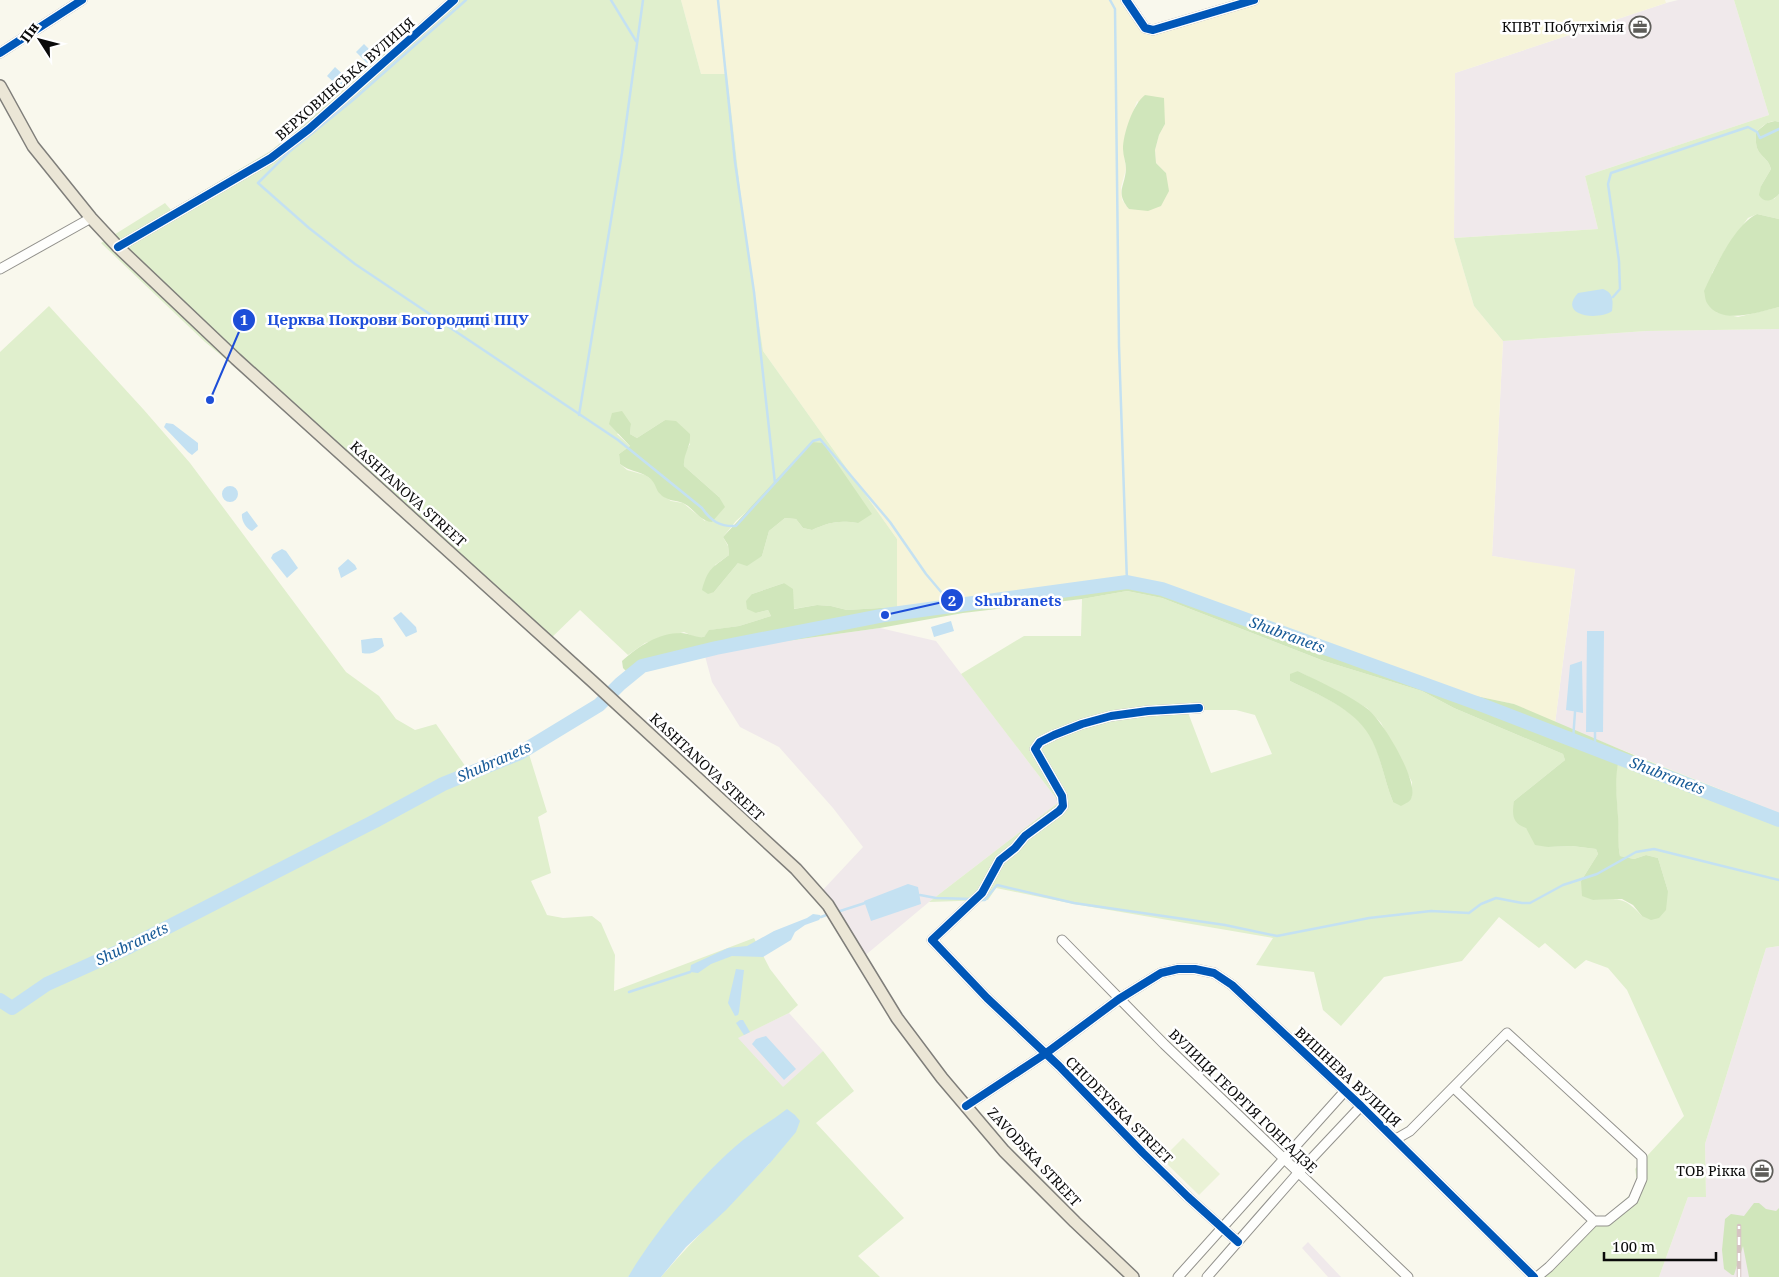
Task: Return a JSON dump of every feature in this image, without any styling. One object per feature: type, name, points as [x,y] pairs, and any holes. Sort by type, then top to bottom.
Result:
[{"type":"main road","name":"KASHTANOVA STREET","points":[[0,86],[33,146],[91,218],[118,247],[236,359],[604,692],[796,870],[825,902]]},
{"type":"main road","name":"ZAVODSKA STREET","points":[[825,902],[897,1018],[966,1106],[1004,1151],[1133,1277]]},
{"type":"street","points":[[0,53],[82,0]]},
{"type":"street","name":"ВЕРХОВИНСЬКА ВУЛИЦЯ","points":[[118,247],[271,158],[309,129],[454,0]]},
{"type":"street","points":[[1126,0],[1145,28],[1152,30],[1254,0]]},
{"type":"street","points":[[0,269],[91,218]]},
{"type":"street","name":"CHUDEYISKA STREET","points":[[1199,708],[1148,711],[1111,716],[1082,724],[1040,742],[1035,749],[1062,796],[1063,806],[1025,836],[1015,848],[1000,860],[982,893],[932,941],[1188,1197],[1238,1242]]},
{"type":"street","name":"ВУЛИЦЯ ГЕОРГІЯ ГОНГАДЗЕ","points":[[1062,940],[1119,999],[1283,1159],[1408,1277]]},
{"type":"street","name":"ВИШНЕВА ВУЛИЦЯ","points":[[966,1106],[1045,1054],[1119,999],[1161,973],[1178,969],[1194,969],[1214,973],[1232,985],[1362,1106],[1535,1277]]},
{"type":"street","points":[[1396,1140],[1410,1131],[1507,1033],[1642,1157],[1642,1179],[1633,1200],[1607,1221],[1594,1221],[1454,1088]]},
{"type":"street","points":[[1178,1277],[1345,1091]]},
{"type":"street","points":[[1207,1277],[1298,1173],[1362,1106]]},
{"type":"street","points":[[1535,1277],[1550,1267],[1594,1221]]},
{"type":"shaded area","points":[[681,0],[1130,0],[1146,27],[1152,29],[1249,0],[1665,0],[1666,3],[1455,73],[1454,238],[1474,306],[1503,341],[1492,556],[1575,569],[1555,723],[1514,704],[1423,685],[1165,587],[1124,577],[897,607],[897,539],[763,351],[742,206],[727,74],[701,74]],"holes":[[[1137,101],[1165,124],[1159,135],[1155,150],[1156,163],[1166,173],[1129,209],[1122,200],[1121,187],[1126,169],[1123,148],[1126,132]]]},
{"type":"shaded area","points":[[1678,0],[1734,0],[1769,115],[1585,176],[1598,229],[1454,238],[1455,73]]},
{"type":"shaded area","points":[[1779,329],[1779,813],[1555,723],[1575,570],[1492,556],[1503,341],[1646,331]]},
{"type":"shaded area","points":[[880,628],[936,641],[1059,802],[929,902],[862,958],[820,893],[863,847],[833,808],[779,747],[740,727],[712,682],[705,656],[765,644]]},
{"type":"shaded area","points":[[1779,946],[1779,1277],[1659,1277],[1688,1197],[1706,1197],[1705,1144],[1766,948]]},
{"type":"shaded area","points":[[789,1013],[823,1051],[783,1088],[737,1038]]},
{"type":"shaded area","points":[[1308,1242],[1341,1277],[1328,1277],[1302,1248]]},
{"type":"green space","points":[[447,0],[681,0],[701,74],[727,74],[742,206],[763,351],[897,539],[897,607],[847,610],[817,605],[793,609],[793,601],[784,583],[752,594],[756,613],[768,610],[771,616],[739,626],[710,630],[704,637],[697,638],[684,632],[645,643],[628,655],[580,610],[545,644],[258,386],[205,342],[101,243],[165,203],[171,210],[272,150]],"holes":[[[665,420],[690,444],[683,457],[684,466],[719,497],[705,521],[683,503],[671,501],[660,494],[655,482],[645,475],[627,470],[620,464],[619,454],[630,446],[617,434],[631,424],[630,434],[637,438]],[[823,443],[858,523],[834,522],[812,530],[803,528],[796,519],[785,518],[769,531],[762,556],[738,563],[714,592],[715,565],[729,555],[728,546],[723,537],[736,521]]]},
{"type":"green space","points":[[1734,0],[1779,0],[1779,122],[1769,122],[1756,132],[1756,145],[1771,169],[1761,186],[1774,199],[1779,194],[1779,219],[1757,214],[1748,218],[1725,250],[1712,273],[1716,312],[1738,317],[1779,307],[1779,329],[1646,331],[1503,341],[1474,306],[1454,238],[1598,229],[1585,176],[1769,115]]},
{"type":"green space","points":[[1145,95],[1164,98],[1165,124],[1159,135],[1155,150],[1156,163],[1166,173],[1169,191],[1161,206],[1148,211],[1129,209],[1122,198],[1126,169],[1123,149],[1125,136],[1136,105]]},
{"type":"green space","points":[[1779,122],[1779,194],[1771,200],[1763,200],[1759,195],[1761,186],[1771,169],[1758,150],[1756,132],[1767,123]]},
{"type":"green space","points":[[1757,214],[1779,219],[1779,307],[1740,316],[1721,314],[1713,310],[1707,303],[1704,291],[1733,237],[1749,219]]},
{"type":"green space","points":[[49,306],[190,463],[346,672],[379,696],[396,719],[415,730],[436,724],[468,770],[506,753],[528,751],[547,812],[538,817],[551,873],[531,881],[547,915],[563,918],[592,916],[601,923],[615,955],[614,991],[754,938],[770,969],[798,1005],[789,1013],[738,1038],[783,1087],[823,1051],[854,1091],[816,1123],[904,1218],[858,1256],[880,1277],[661,1277],[770,1163],[673,1214],[628,1277],[0,1277],[0,352]]},
{"type":"green space","points":[[622,411],[631,424],[630,434],[637,438],[665,420],[676,421],[690,434],[684,466],[719,497],[725,507],[712,522],[700,517],[683,503],[664,497],[648,477],[620,464],[619,454],[630,446],[609,424],[612,413]]},
{"type":"green space","points":[[811,442],[823,443],[872,514],[858,523],[834,522],[812,530],[803,528],[796,519],[785,518],[769,531],[762,556],[747,566],[738,563],[714,592],[708,594],[702,590],[711,569],[729,555],[728,545],[723,537]]},
{"type":"green space","points":[[1124,577],[1165,587],[1423,685],[1514,704],[1779,817],[1779,823],[1619,760],[1616,788],[1620,856],[1634,859],[1646,855],[1658,858],[1668,891],[1666,910],[1659,918],[1651,920],[1642,916],[1633,905],[1622,899],[1593,900],[1582,896],[1581,881],[1598,854],[1596,849],[1535,845],[1526,828],[1518,824],[1513,814],[1514,801],[1565,760],[1563,754],[1454,708],[1422,691],[1324,661],[1162,598],[1127,591],[1082,599],[963,613],[880,628],[765,644],[644,671],[634,679],[623,668],[622,661],[635,650],[649,641],[664,635],[681,633],[704,637],[709,630],[739,626],[771,616],[768,610],[756,613],[747,609],[746,601],[752,594],[784,583],[793,589],[794,609],[817,605],[847,610],[897,607]]},
{"type":"green space","points":[[1127,591],[1162,598],[1324,661],[1422,691],[1454,708],[1563,754],[1565,760],[1514,801],[1526,828],[1548,847],[1572,846],[1596,849],[1598,854],[1581,881],[1593,900],[1620,900],[1630,905],[1642,916],[1668,891],[1658,858],[1646,855],[1634,859],[1620,856],[1615,777],[1621,750],[1779,813],[1779,946],[1766,948],[1705,1144],[1706,1197],[1688,1197],[1659,1277],[1537,1277],[1632,1193],[1637,1181],[1635,1169],[1684,1116],[1627,990],[1608,968],[1586,960],[1575,969],[1545,943],[1539,948],[1499,917],[1462,961],[1384,977],[1341,1026],[1323,1010],[1314,972],[1256,965],[1273,938],[1074,904],[996,888],[988,900],[929,902],[1059,802],[961,674],[1024,636],[1081,636],[1082,599]],"holes":[[[1298,671],[1367,708],[1381,723],[1412,782],[1412,797],[1393,802],[1377,751],[1363,725],[1345,709],[1290,681]],[[1187,710],[1236,710],[1255,715],[1272,754],[1211,773]]]},
{"type":"green space","points":[[1298,671],[1349,697],[1372,713],[1388,735],[1404,763],[1412,787],[1412,796],[1409,801],[1401,806],[1393,802],[1377,751],[1362,725],[1344,709],[1290,681],[1290,674]]},
{"type":"green space","points":[[1183,1138],[1220,1174],[1199,1195],[1162,1159]]},
{"type":"green space","points":[[1754,1203],[1759,1203],[1766,1209],[1776,1211],[1779,1208],[1779,1277],[1749,1277],[1743,1246],[1734,1275],[1724,1269],[1722,1250],[1725,1219],[1731,1214],[1744,1216]]},
{"type":"water","points":[[364,44],[376,56],[368,64],[356,52]]},
{"type":"water","points":[[335,67],[349,80],[340,88],[327,76]]},
{"type":"water","points":[[1603,289],[1611,295],[1612,311],[1598,316],[1590,316],[1576,311],[1572,307],[1578,293]]},
{"type":"water","points":[[166,423],[173,424],[198,443],[198,450],[192,455],[188,452],[164,427]]},
{"type":"water","points":[[227,486],[233,486],[238,491],[236,500],[227,502],[222,497],[222,491]]},
{"type":"water","points":[[247,511],[258,526],[252,531],[242,519],[242,514]]},
{"type":"water","points":[[282,549],[286,551],[298,568],[287,578],[271,558],[273,554]]},
{"type":"water","points":[[348,559],[357,569],[341,578],[338,568]]},
{"type":"water","points":[[401,612],[416,627],[417,632],[406,637],[393,618]]},
{"type":"water","points":[[951,621],[954,631],[934,637],[931,627]]},
{"type":"water","points":[[1587,631],[1604,631],[1603,732],[1586,732]]},
{"type":"water","points":[[382,638],[384,646],[369,654],[362,653],[361,640]]},
{"type":"water","points":[[1582,661],[1583,713],[1566,710],[1570,665]]},
{"type":"water","points":[[908,884],[918,887],[921,904],[871,921],[864,901]]},
{"type":"water","points":[[813,914],[820,915],[821,917],[819,920],[805,925],[795,932],[791,940],[763,957],[732,956],[711,964],[698,973],[690,972],[691,965],[728,948],[747,946],[774,931]]},
{"type":"water","points":[[736,969],[744,970],[739,1012],[735,1016],[728,1003]]},
{"type":"water","points":[[743,1020],[750,1032],[744,1035],[736,1023]]},
{"type":"water","points":[[766,1036],[796,1069],[784,1080],[752,1044],[756,1039]]},
{"type":"water","points":[[787,1109],[800,1121],[796,1132],[726,1210],[686,1247],[661,1277],[628,1277],[665,1223],[712,1169],[743,1140]]},
{"type":"waterway","points":[[466,0],[353,100],[289,152],[258,183],[309,228],[355,264],[618,440],[702,508],[712,520],[721,524],[736,526],[813,441],[820,439],[890,522],[926,574],[953,606]]},
{"type":"waterway","points":[[611,0],[636,41]]},
{"type":"waterway","points":[[579,415],[622,153],[643,0]]},
{"type":"waterway","points":[[718,0],[735,162],[754,292],[775,483]]},
{"type":"waterway","points":[[1110,0],[1115,9],[1119,346],[1127,582]]},
{"type":"waterway","points":[[1613,297],[1620,289],[1619,261],[1608,184],[1611,173],[1748,127],[1757,132],[1760,138],[1779,129]]},
{"type":"waterway","name":"Shubranets","points":[[0,1000],[12,1008],[47,984],[129,947],[375,821],[443,784],[520,753],[599,705],[642,666],[716,648],[885,615],[1127,582],[1162,589],[1482,705],[1779,820]]},
{"type":"waterway","points":[[1573,740],[1575,712]]},
{"type":"waterway","points":[[1595,732],[1595,749]]},
{"type":"waterway","points":[[978,900],[985,900],[997,885],[1074,903],[1225,925],[1277,936],[1369,918],[1431,911],[1469,913],[1481,904],[1496,898],[1530,903],[1563,885],[1597,874],[1636,852],[1654,849],[1779,880]]},
{"type":"waterway","points":[[920,895],[936,898],[973,899]]},
{"type":"waterway","points":[[837,912],[865,903]]},
{"type":"waterway","points":[[821,917],[829,914]]},
{"type":"waterway","points":[[629,992],[690,972]]},
{"type":"railway","points":[[1739,1226],[1739,1277]]},
{"type":"cycle path","points":[[0,53],[82,0]]},
{"type":"cycle path","points":[[118,247],[271,158],[309,129],[454,0]]},
{"type":"cycle path","points":[[1126,0],[1145,28],[1153,30],[1254,0]]},
{"type":"cycle path","points":[[1199,708],[1148,711],[1111,716],[1082,724],[1040,742],[1035,749],[1062,796],[1063,806],[1025,836],[1015,848],[1000,860],[982,893],[932,940],[987,998],[1059,1066],[1143,1153],[1238,1242]]},
{"type":"cycle path","points":[[966,1106],[1045,1054],[1119,999],[1161,973],[1178,969],[1195,969],[1214,973],[1232,985],[1361,1106],[1534,1277]]},
{"type":"place","name":"КПВТ Побутхімія","points":[[1640,27]]},
{"type":"place","name":"Церква Покрови Богородиці ПЦУ","points":[[210,400]]},
{"type":"place","name":"Shubranets","points":[[885,615]]},
{"type":"place","name":"ТОВ Рікка","points":[[1762,1171]]}]
